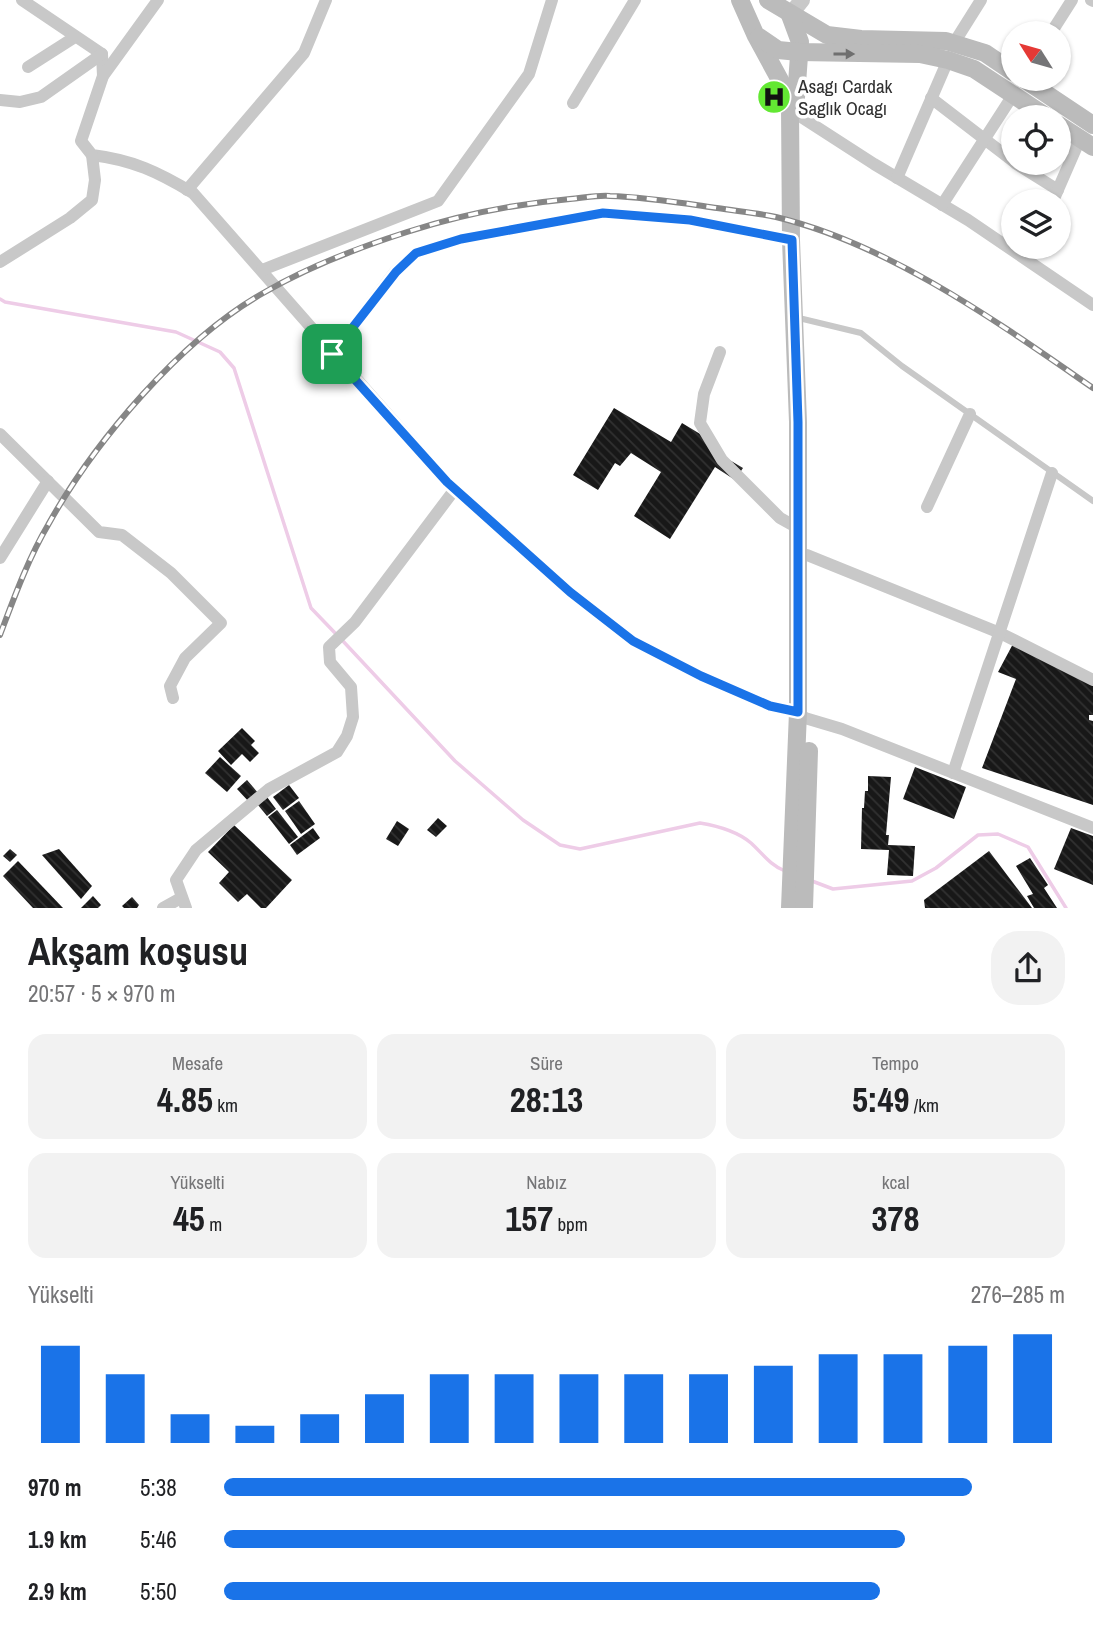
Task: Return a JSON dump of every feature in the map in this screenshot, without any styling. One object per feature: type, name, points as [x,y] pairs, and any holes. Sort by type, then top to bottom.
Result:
[{"type":"main road","points":[[740,0],[755,36],[781,82],[790,107],[804,716]]},
{"type":"main road","points":[[768,0],[827,35],[861,39],[946,41],[951,51],[974,69],[1028,105]]},
{"type":"main road","points":[[790,15],[800,42],[795,113],[803,319],[807,555],[800,853],[804,908]]},
{"type":"main road","points":[[755,36],[778,50],[985,53],[1001,64]]},
{"type":"main road","points":[[1042,91],[1093,125]]},
{"type":"main road","points":[[1071,133],[1087,143]]},
{"type":"main road","points":[[790,908],[800,853]]},
{"type":"street","points":[[22,0],[102,54]]},
{"type":"street","points":[[0,262],[70,218],[92,200],[95,180],[92,155],[81,141],[103,76],[158,0]]},
{"type":"street","points":[[187,190],[304,54],[326,0]]},
{"type":"street","points":[[262,270],[438,201],[529,74],[552,0]]},
{"type":"street","points":[[573,103],[635,0]]},
{"type":"street","points":[[790,15],[802,0]]},
{"type":"street","points":[[897,178],[951,51],[981,0]]},
{"type":"street","points":[[1059,21],[1072,0]]},
{"type":"street","points":[[29,67],[75,37]]},
{"type":"street","points":[[102,54],[103,76]]},
{"type":"street","points":[[0,100],[20,103],[41,97],[102,54]]},
{"type":"street","points":[[943,205],[1013,95]]},
{"type":"street","points":[[931,99],[1001,153]]},
{"type":"street","points":[[795,113],[943,205],[1093,305]]},
{"type":"street","points":[[1059,189],[1087,143]]},
{"type":"street","points":[[92,155],[121,159],[160,173],[187,190],[211,212],[332,354],[455,489],[570,592],[633,641],[701,676],[770,706],[842,729],[1093,828]]},
{"type":"street","points":[[1030,175],[1047,189]]},
{"type":"street","points":[[332,354],[396,272],[416,253],[461,239],[603,213],[690,220],[792,240]]},
{"type":"street","points":[[720,352],[704,394],[700,423],[722,460],[780,519],[798,528]]},
{"type":"street","points":[[927,507],[970,414]]},
{"type":"street","points":[[3,442],[48,481],[99,532],[122,535],[171,573],[221,623],[185,658],[170,686],[173,698]]},
{"type":"street","points":[[953,773],[1052,472]]},
{"type":"street","points":[[0,558],[48,481]]},
{"type":"street","points":[[163,908],[183,903],[176,880],[196,850],[269,789],[337,752],[347,736],[353,717],[351,687],[330,662],[329,647],[355,622],[455,489]]},
{"type":"street","points":[[807,555],[1000,632],[1093,680]]},
{"type":"lane","points":[[803,319],[861,333],[902,366],[1093,502]]},
{"type":"building","points":[[614,408],[671,442],[682,423],[720,446],[716,452],[743,468],[735,480],[715,467],[670,539],[634,516],[661,472],[631,453],[620,466],[615,463],[598,490],[573,475]]},
{"type":"building","points":[[1014,642],[1093,686],[1093,715],[1089,715],[1089,720],[1093,721],[1093,805],[982,768],[1016,679],[998,672]]},
{"type":"building","points":[[242,728],[255,741],[251,745],[259,753],[250,762],[242,754],[231,765],[218,751]]},
{"type":"building","points":[[220,757],[241,776],[227,792],[205,773]]},
{"type":"building","points":[[915,767],[966,787],[954,819],[903,799]]},
{"type":"building","points":[[868,776],[891,777],[886,835],[889,835],[888,845],[915,846],[913,876],[887,875],[889,850],[861,849],[862,808],[865,791],[868,791]]},
{"type":"building","points":[[247,780],[259,794],[250,803],[237,789]]},
{"type":"building","points":[[289,785],[299,798],[283,810],[273,797]]},
{"type":"building","points":[[267,797],[276,809],[267,816],[258,805]]},
{"type":"building","points":[[299,801],[315,824],[301,834],[285,811]]},
{"type":"building","points":[[277,810],[298,837],[289,844],[268,817]]},
{"type":"building","points":[[438,818],[447,826],[436,837],[427,830]]},
{"type":"building","points":[[397,821],[409,829],[398,846],[386,839]]},
{"type":"building","points":[[234,825],[292,880],[266,908],[261,908],[247,894],[238,902],[219,883],[229,872],[208,852]]},
{"type":"building","points":[[313,828],[320,838],[297,855],[290,845]]},
{"type":"building","points":[[1071,828],[1093,836],[1093,885],[1054,869]]},
{"type":"building","points":[[10,849],[17,855],[10,862],[3,856]]},
{"type":"building","points":[[59,849],[92,886],[81,899],[42,855]]},
{"type":"building","points":[[989,851],[1032,908],[925,908],[924,900]]},
{"type":"building","points":[[1030,858],[1048,885],[1044,888],[1057,908],[1034,908],[1027,896],[1033,894],[1016,866]]},
{"type":"building","points":[[18,861],[63,908],[33,908],[3,876]]},
{"type":"building","points":[[93,896],[101,905],[98,908],[81,908]]},
{"type":"building","points":[[132,897],[139,905],[137,908],[124,908],[122,906]]},
{"type":"waterway","points":[[0,299],[176,332],[220,352],[234,368],[311,608],[336,634]]},
{"type":"waterway","points":[[341,639],[455,761],[523,820],[560,845],[580,849],[700,823],[740,835],[785,871]]},
{"type":"waterway","points":[[812,881],[833,889],[912,881],[936,868],[978,835],[998,834],[1028,847],[1066,908]]},
{"type":"railway","points":[[0,635],[34,551],[67,493],[115,427],[172,364],[203,336],[265,292],[317,266],[388,238],[467,215],[528,204],[605,196],[664,201],[776,217],[818,229],[860,246],[942,288],[1093,388]]},
{"type":"place","name":"Asagı Cardak Saglık Ocagı","points":[[774,97]]},
{"type":"route","points":[[603,213],[690,220],[792,240],[798,422],[798,712],[770,706],[701,676],[633,641],[570,592],[447,482],[332,354],[396,272],[416,253],[461,239],[603,213]]}]
